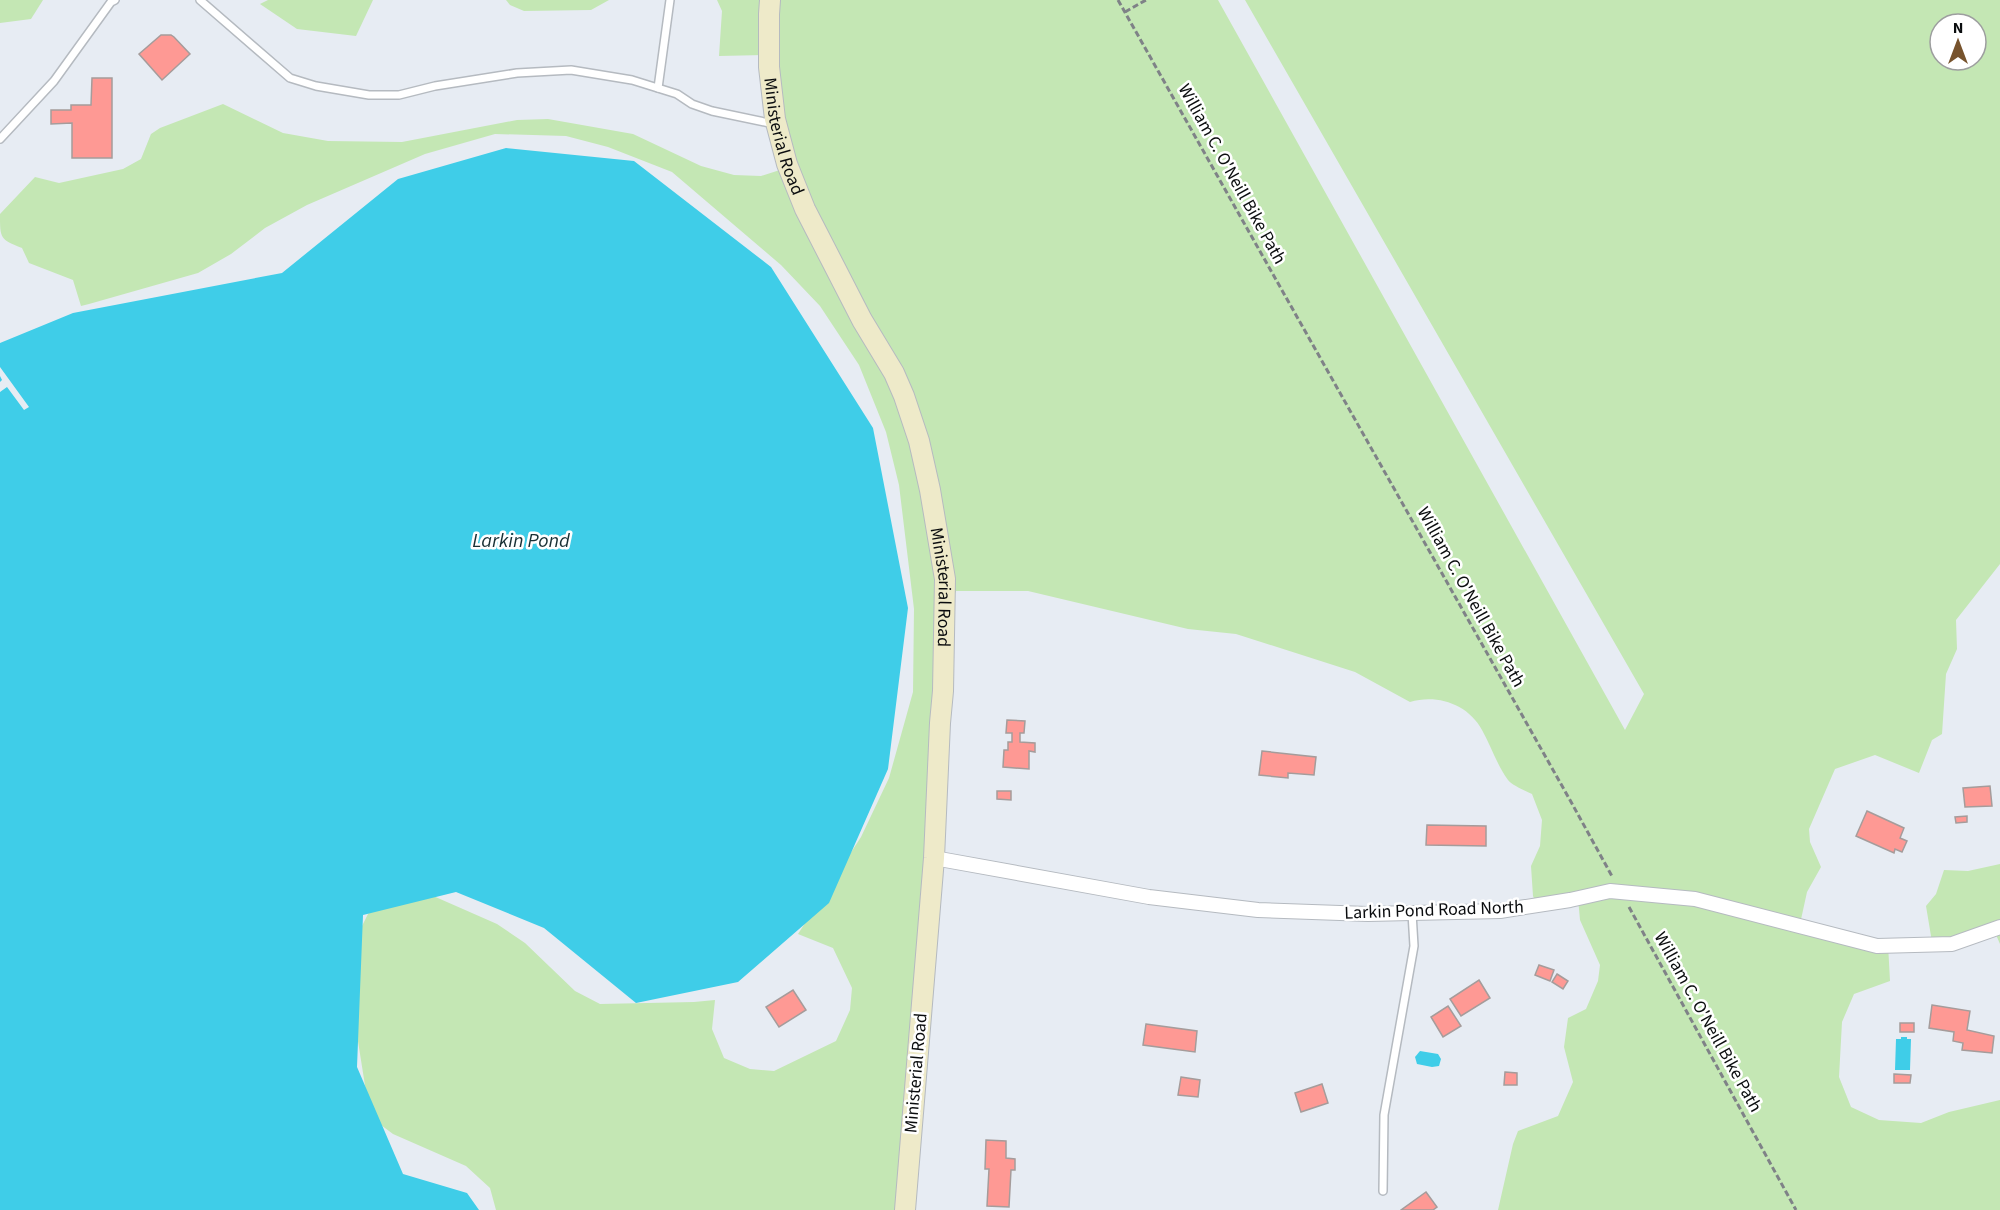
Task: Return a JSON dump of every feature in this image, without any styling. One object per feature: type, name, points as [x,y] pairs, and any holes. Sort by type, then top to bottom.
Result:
[{"type":"main road","name":"Ministerial Road","points":[[770,0],[769,67],[777,125],[787,164],[805,209],[862,320],[894,373],[904,396],[919,441],[930,490],[945,579],[943,691],[934,858],[905,1210]]},
{"type":"street","name":"Larkin Pond Road North","points":[[934,858],[1149,897],[1258,910],[1368,914],[1500,911],[1620,891],[1695,899],[1877,946],[1952,944],[2000,927]]},
{"type":"lane","points":[[0,140],[54,81],[111,2],[115,0]]},
{"type":"lane","points":[[200,0],[290,78],[316,86],[345,92],[399,95],[494,76],[571,70],[632,80],[677,94],[692,104],[712,111],[777,125]]},
{"type":"lane","points":[[658,88],[670,0]]},
{"type":"lane","points":[[1383,1191],[1384,1115],[1414,946],[1412,913]]},
{"type":"path","name":"William C. O'Neill Bike Path","points":[[1118,0],[1559,779],[1797,1210]]},
{"type":"path","points":[[1125,12],[1146,0]]},
{"type":"green space","points":[[0,0],[43,0],[31,19],[0,23]]},
{"type":"green space","points":[[268,0],[373,0],[356,36],[297,29],[260,4]]},
{"type":"green space","points":[[506,0],[609,0],[591,10],[524,11],[510,5]]},
{"type":"green space","points":[[717,0],[1218,0],[1625,730],[1644,694],[1245,0],[2000,0],[2000,564],[1956,620],[1957,649],[1946,674],[1942,734],[1932,740],[1919,773],[1875,755],[1835,769],[1809,829],[1810,842],[1821,867],[1807,892],[1800,924],[1888,944],[1890,981],[1854,994],[1842,1022],[1839,1077],[1851,1107],[1879,1120],[1921,1123],[1949,1112],[2000,1100],[2000,1210],[1498,1210],[1518,1131],[1558,1116],[1573,1082],[1564,1047],[1568,1018],[1586,1009],[1598,981],[1600,965],[1580,920],[1578,898],[1536,903],[1533,896],[1531,866],[1540,846],[1542,820],[1532,794],[1508,780],[1476,721],[1451,703],[1431,699],[1410,702],[1355,672],[1236,634],[1188,629],[1028,591],[956,591],[945,615],[906,1210],[496,1210],[490,1188],[466,1166],[393,1134],[377,1122],[368,1104],[345,960],[372,906],[431,895],[497,924],[525,943],[575,991],[600,1004],[715,1000],[712,1029],[724,1058],[750,1069],[774,1071],[836,1041],[850,1010],[852,988],[833,948],[798,934],[861,837],[889,778],[913,692],[914,609],[899,485],[886,432],[859,365],[820,306],[781,265],[672,172],[608,147],[566,136],[495,134],[425,154],[307,205],[265,228],[231,254],[198,273],[81,306],[73,280],[29,263],[22,248],[5,240],[0,229],[0,214],[35,177],[59,183],[123,169],[141,159],[151,134],[160,128],[223,104],[283,133],[328,141],[402,142],[517,120],[548,119],[633,134],[701,166],[734,175],[761,176],[783,169],[766,55],[719,56],[722,11]]},
{"type":"green space","points":[[2000,864],[2000,944],[1994,930],[1932,942],[1926,906],[1936,894],[1944,870],[1968,871]]},
{"type":"water","name":"Larkin Pond","points":[[506,148],[634,161],[771,267],[873,428],[908,608],[888,769],[829,903],[738,982],[636,1003],[544,928],[456,892],[363,915],[357,1067],[403,1174],[467,1193],[479,1210],[0,1210],[0,343],[73,313],[282,273],[398,179]]},
{"type":"water","points":[[1901,1037],[1911,1039],[1910,1070],[1895,1070],[1896,1039],[1901,1039]]},
{"type":"water","points":[[1420,1051],[1438,1054],[1441,1059],[1439,1066],[1417,1064],[1415,1057]]},
{"type":"pier","points":[[0,367],[29,407],[24,410],[7,387],[0,392],[2,380]]},
{"type":"building","points":[[161,35],[171,35],[190,54],[162,80],[139,54]]},
{"type":"building","points":[[92,78],[112,78],[112,158],[72,158],[72,123],[51,124],[51,110],[71,110],[71,105],[91,105]]},
{"type":"building","points":[[1007,720],[1025,721],[1024,733],[1020,733],[1020,742],[1035,743],[1035,752],[1029,751],[1029,769],[1003,767],[1004,750],[1008,750],[1008,742],[1012,742],[1012,733],[1006,733]]},
{"type":"building","points":[[1262,751],[1316,757],[1314,775],[1288,773],[1288,778],[1259,775]]},
{"type":"building","points":[[1990,786],[1992,806],[1965,807],[1963,788]]},
{"type":"building","points":[[997,791],[1011,791],[1011,800],[997,799]]},
{"type":"building","points":[[1867,811],[1904,828],[1900,838],[1907,841],[1902,852],[1895,849],[1894,853],[1856,836]]},
{"type":"building","points":[[1967,816],[1967,822],[1956,823],[1955,817]]},
{"type":"building","points":[[1427,825],[1486,826],[1486,846],[1426,845]]},
{"type":"building","points":[[1539,965],[1554,970],[1550,981],[1535,975]]},
{"type":"building","points":[[1557,974],[1568,981],[1563,989],[1552,982]]},
{"type":"building","points":[[1479,980],[1490,998],[1461,1016],[1450,999]]},
{"type":"building","points":[[793,990],[806,1010],[779,1027],[766,1007]]},
{"type":"building","points":[[1932,1005],[1970,1011],[1967,1030],[1994,1036],[1992,1053],[1962,1050],[1963,1043],[1953,1041],[1954,1032],[1929,1028]]},
{"type":"building","points":[[1448,1006],[1461,1026],[1443,1037],[1431,1017]]},
{"type":"building","points":[[1900,1023],[1914,1023],[1914,1032],[1900,1032]]},
{"type":"building","points":[[1146,1024],[1197,1031],[1195,1052],[1143,1045]]},
{"type":"building","points":[[1505,1072],[1517,1073],[1517,1085],[1504,1085]]},
{"type":"building","points":[[1894,1074],[1911,1075],[1910,1083],[1894,1083]]},
{"type":"building","points":[[1181,1077],[1200,1080],[1198,1097],[1178,1095]]},
{"type":"building","points":[[1322,1084],[1328,1103],[1301,1112],[1295,1093]]},
{"type":"building","points":[[986,1140],[1006,1141],[1006,1158],[1015,1159],[1015,1170],[1011,1170],[1009,1207],[987,1206],[989,1169],[985,1169]]},
{"type":"building","points":[[1426,1192],[1437,1207],[1433,1210],[1401,1210]]}]
